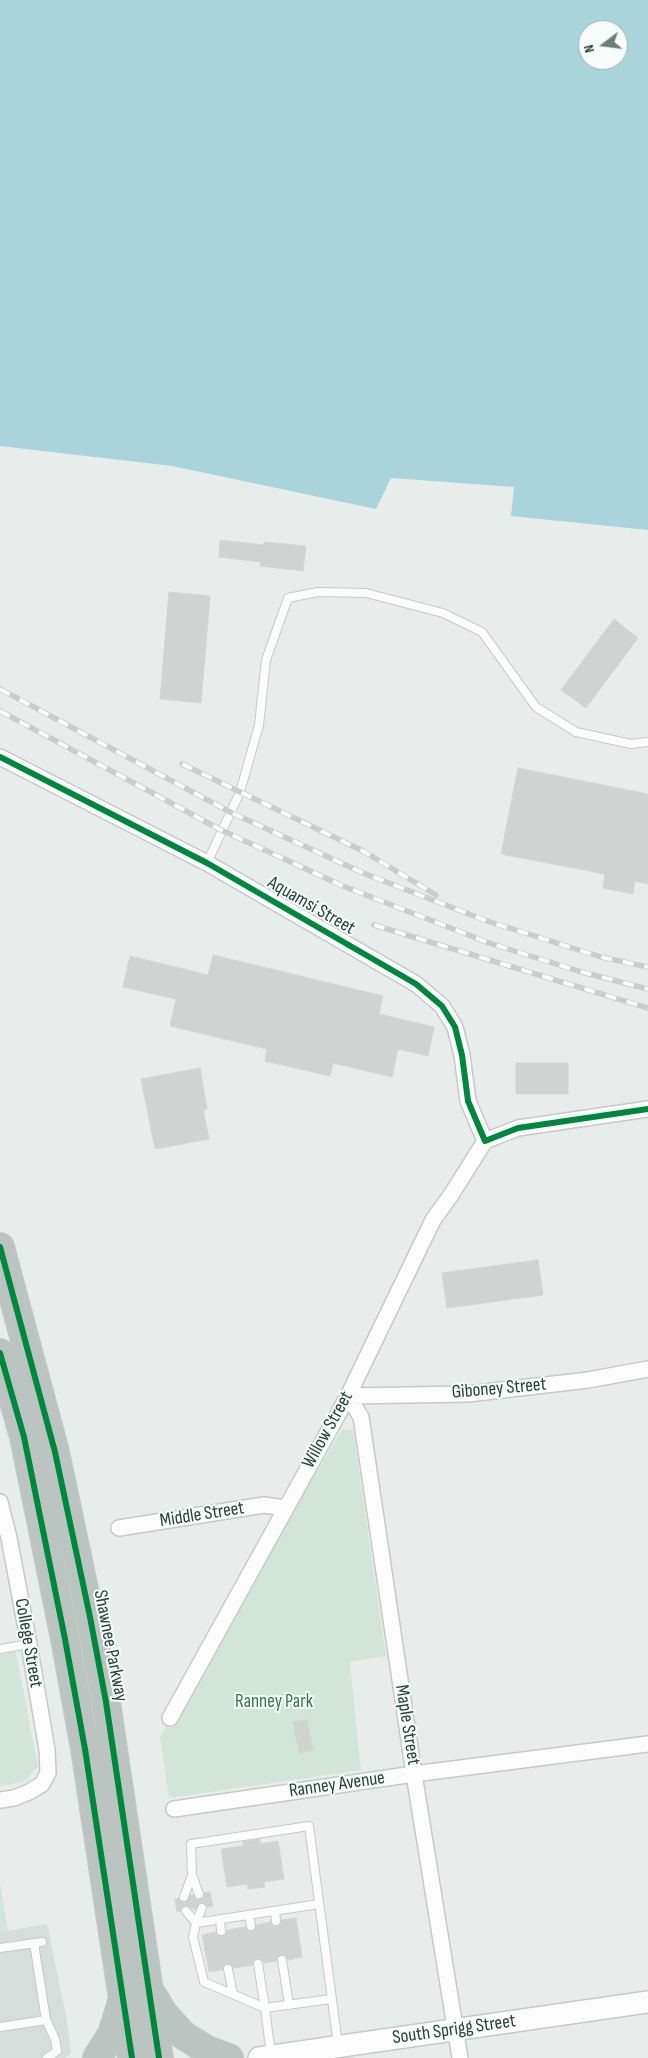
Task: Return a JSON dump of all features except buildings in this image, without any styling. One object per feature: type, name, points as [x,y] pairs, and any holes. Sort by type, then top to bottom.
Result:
[{"type":"highway","name":"Shawnee Parkway","points":[[0,1247],[55,1452],[90,1617],[106,1702],[159,2058]]},
{"type":"highway","points":[[0,1353],[24,1436],[65,1639],[88,1768],[132,2058]]},
{"type":"highway","points":[[150,1989],[163,2013],[183,2035],[207,2050],[229,2058]]},
{"type":"highway","points":[[97,2058],[118,2021],[123,1993]]},
{"type":"street","name":"Aquamsi Street","points":[[0,758],[207,863],[416,984],[442,1006],[454,1027],[462,1055],[468,1100],[485,1141]]},
{"type":"street","points":[[485,1141],[518,1128],[648,1109]]},
{"type":"street","name":"Willow Street","points":[[170,1718],[348,1396],[433,1220],[485,1141]]},
{"type":"street","name":"Giboney Street","points":[[348,1396],[468,1394],[588,1380],[648,1369]]},
{"type":"street","name":"Maple Street","points":[[348,1396],[361,1417],[414,1774],[460,2058]]},
{"type":"street","name":"College Street","points":[[0,1502],[4,1539],[29,1644],[47,1750],[48,1772],[42,1784],[14,1798],[0,1800]]},
{"type":"street","name":"Middle Street","points":[[119,1528],[264,1505],[286,1508]]},
{"type":"street","name":"Ranney Avenue","points":[[174,1809],[414,1774],[648,1744]]},
{"type":"street","name":"South Sprigg Street","points":[[265,2057],[648,2002]]},
{"type":"lane","points":[[207,863],[242,784],[259,725],[266,660],[288,598],[318,592],[366,593],[443,613],[482,632],[536,707],[576,732],[631,744],[648,742]]},
{"type":"lane","points":[[0,1649],[29,1644]]},
{"type":"lane","points":[[199,1894],[192,1875],[191,1844],[309,1826],[338,2047]]},
{"type":"lane","points":[[184,1897],[192,1875]]},
{"type":"lane","points":[[196,1923],[319,1904]]},
{"type":"lane","points":[[202,1908],[193,1937],[204,1982],[265,2008],[332,1999]]},
{"type":"lane","points":[[186,1911],[196,1923]]},
{"type":"lane","points":[[275,1911],[276,1921]]},
{"type":"lane","points":[[249,1915],[251,1926]]},
{"type":"lane","points":[[220,1919],[222,1931]]},
{"type":"lane","points":[[0,1948],[38,1943],[46,2020],[55,2039],[56,2051],[47,2058]]},
{"type":"lane","points":[[282,1960],[289,2005]]},
{"type":"lane","points":[[258,1964],[265,2008],[265,2057]]},
{"type":"lane","points":[[228,1969],[233,1994]]},
{"type":"lane","points":[[0,2027],[46,2020]]},
{"type":"shaded area","points":[[47,1924],[67,2021],[71,2053],[65,2058],[0,2058],[0,1932]]},
{"type":"green space","name":"Ranney Park","points":[[342,1429],[353,1430],[386,1656],[350,1662],[361,1770],[169,1798],[160,1737]]},
{"type":"green space","points":[[16,1651],[38,1767],[23,1782],[0,1786],[0,1653]]},
{"type":"green space","points":[[0,1884],[8,1930],[0,1932]]},
{"type":"water","points":[[0,0],[648,0],[648,530],[511,516],[514,487],[391,478],[376,509],[172,466],[0,446]]},
{"type":"railway","points":[[0,689],[230,812],[363,873],[487,921],[601,957],[648,967]]},
{"type":"railway","points":[[0,711],[221,830],[343,886],[489,943],[578,971],[648,989]]},
{"type":"railway","points":[[182,764],[363,851],[436,895]]},
{"type":"railway","points":[[374,925],[648,1008]]},
{"type":"cycle path","points":[[0,757],[207,863],[416,984],[442,1006],[455,1027],[462,1055],[468,1101],[485,1141],[518,1128],[648,1109]]},
{"type":"cycle path","points":[[0,1247],[55,1452],[90,1617],[106,1702],[159,2058]]},
{"type":"cycle path","points":[[0,1353],[24,1437],[65,1639],[85,1749],[132,2058]]}]
